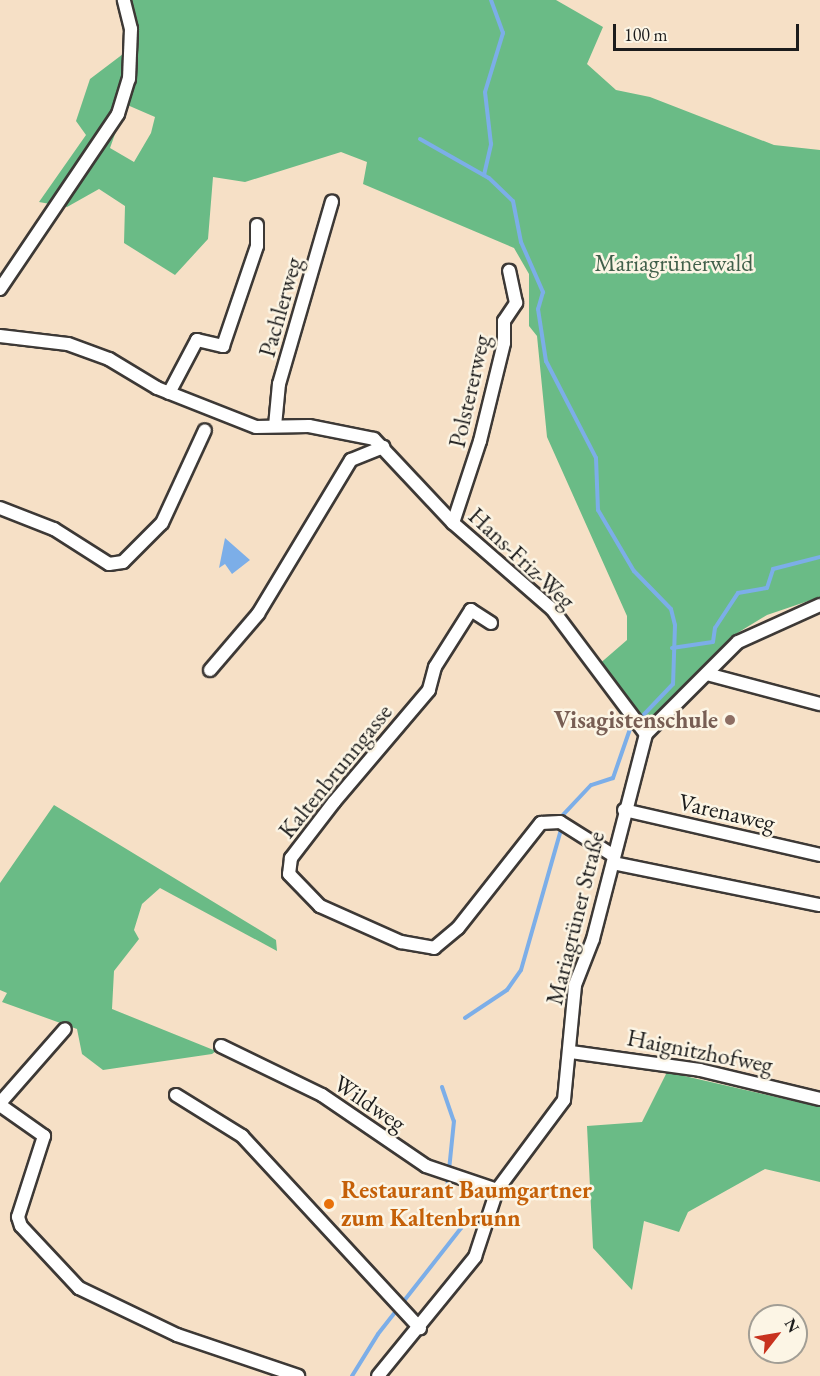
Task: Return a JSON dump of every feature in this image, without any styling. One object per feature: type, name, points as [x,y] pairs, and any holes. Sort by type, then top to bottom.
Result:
[{"type":"street","points":[[0,289],[118,114],[129,79],[131,29],[124,0]]},
{"type":"street","name":"Pachlerweg","points":[[275,426],[279,384],[332,202]]},
{"type":"street","points":[[169,393],[197,340],[223,346],[257,246],[257,225]]},
{"type":"street","name":"Polstererweg","points":[[453,523],[471,473],[504,344],[504,321],[516,303],[509,271]]},
{"type":"street","name":"Hans-Friz-Weg","points":[[0,336],[68,344],[109,359],[169,393],[255,428],[275,426],[345,431],[383,447],[453,523],[552,609],[639,728]]},
{"type":"street","points":[[0,508],[54,529],[110,564],[123,562],[162,522],[205,430]]},
{"type":"street","points":[[210,670],[258,614],[351,460],[383,447]]},
{"type":"street","name":"Mariagrüner Straße","points":[[378,1376],[420,1328],[475,1257],[497,1190],[564,1100],[571,1052],[575,985],[613,860],[639,728],[707,674],[738,642],[820,605]]},
{"type":"street","name":"Kaltenbrunngasse","points":[[491,623],[471,610],[435,667],[434,681],[291,858],[289,874],[300,889],[320,906],[401,942],[434,948],[458,928],[541,823],[560,822],[613,860]]},
{"type":"street","points":[[707,674],[820,704]]},
{"type":"street","name":"Varenaweg","points":[[624,810],[820,855]]},
{"type":"street","points":[[613,860],[820,905]]},
{"type":"street","points":[[65,1029],[2,1108],[44,1136],[18,1217],[21,1226],[79,1288],[177,1335],[298,1376]]},
{"type":"street","name":"Wildweg","points":[[221,1047],[322,1095],[426,1166],[445,1170],[497,1190]]},
{"type":"street","name":"Haignitzhofweg","points":[[571,1052],[666,1064],[820,1099]]},
{"type":"street","points":[[176,1095],[242,1136],[420,1328]]},
{"type":"green space","name":"Mariagrünerwald","points":[[132,0],[556,0],[603,27],[587,64],[616,90],[650,97],[774,145],[820,150],[820,597],[767,615],[734,635],[644,726],[597,666],[627,640],[627,616],[547,437],[537,336],[529,326],[529,274],[514,248],[363,184],[367,162],[341,152],[245,182],[213,177],[208,239],[175,275],[124,243],[125,206],[99,189],[67,207],[39,202],[86,135],[76,121],[90,79],[123,54],[125,106],[110,148],[134,162],[151,133],[155,117],[125,104],[139,28]]},
{"type":"green space","points":[[54,805],[276,940],[277,951],[160,888],[142,904],[134,930],[139,939],[114,971],[112,1009],[216,1051],[212,1054],[103,1070],[82,1054],[77,1029],[2,1002],[7,993],[0,990],[0,883]]},
{"type":"green space","points":[[667,1072],[820,1107],[820,1182],[765,1169],[688,1212],[679,1232],[644,1221],[632,1290],[593,1248],[587,1126],[642,1122]]},
{"type":"water","points":[[225,538],[250,560],[232,574],[225,564],[219,568]]},
{"type":"waterway","points":[[484,175],[491,144],[485,92],[503,33],[491,0]]},
{"type":"waterway","points":[[420,139],[489,178],[513,201],[521,242],[543,292],[538,309],[546,361],[596,458],[598,510],[634,571],[671,609],[675,625],[673,684],[630,729],[613,778],[591,785],[562,816]]},
{"type":"waterway","points":[[672,648],[713,642],[715,628],[738,593],[767,588],[773,569],[820,557]]},
{"type":"waterway","points":[[465,1018],[507,990],[521,970],[561,830]]},
{"type":"waterway","points":[[442,1087],[454,1121],[447,1190]]},
{"type":"waterway","points":[[352,1376],[378,1334],[461,1228],[459,1222]]},
{"type":"place","name":"Visagistenschule","points":[[730,720]]},
{"type":"place","name":"Restaurant Baumgartner zum Kaltenbrunn","points":[[329,1204]]}]
